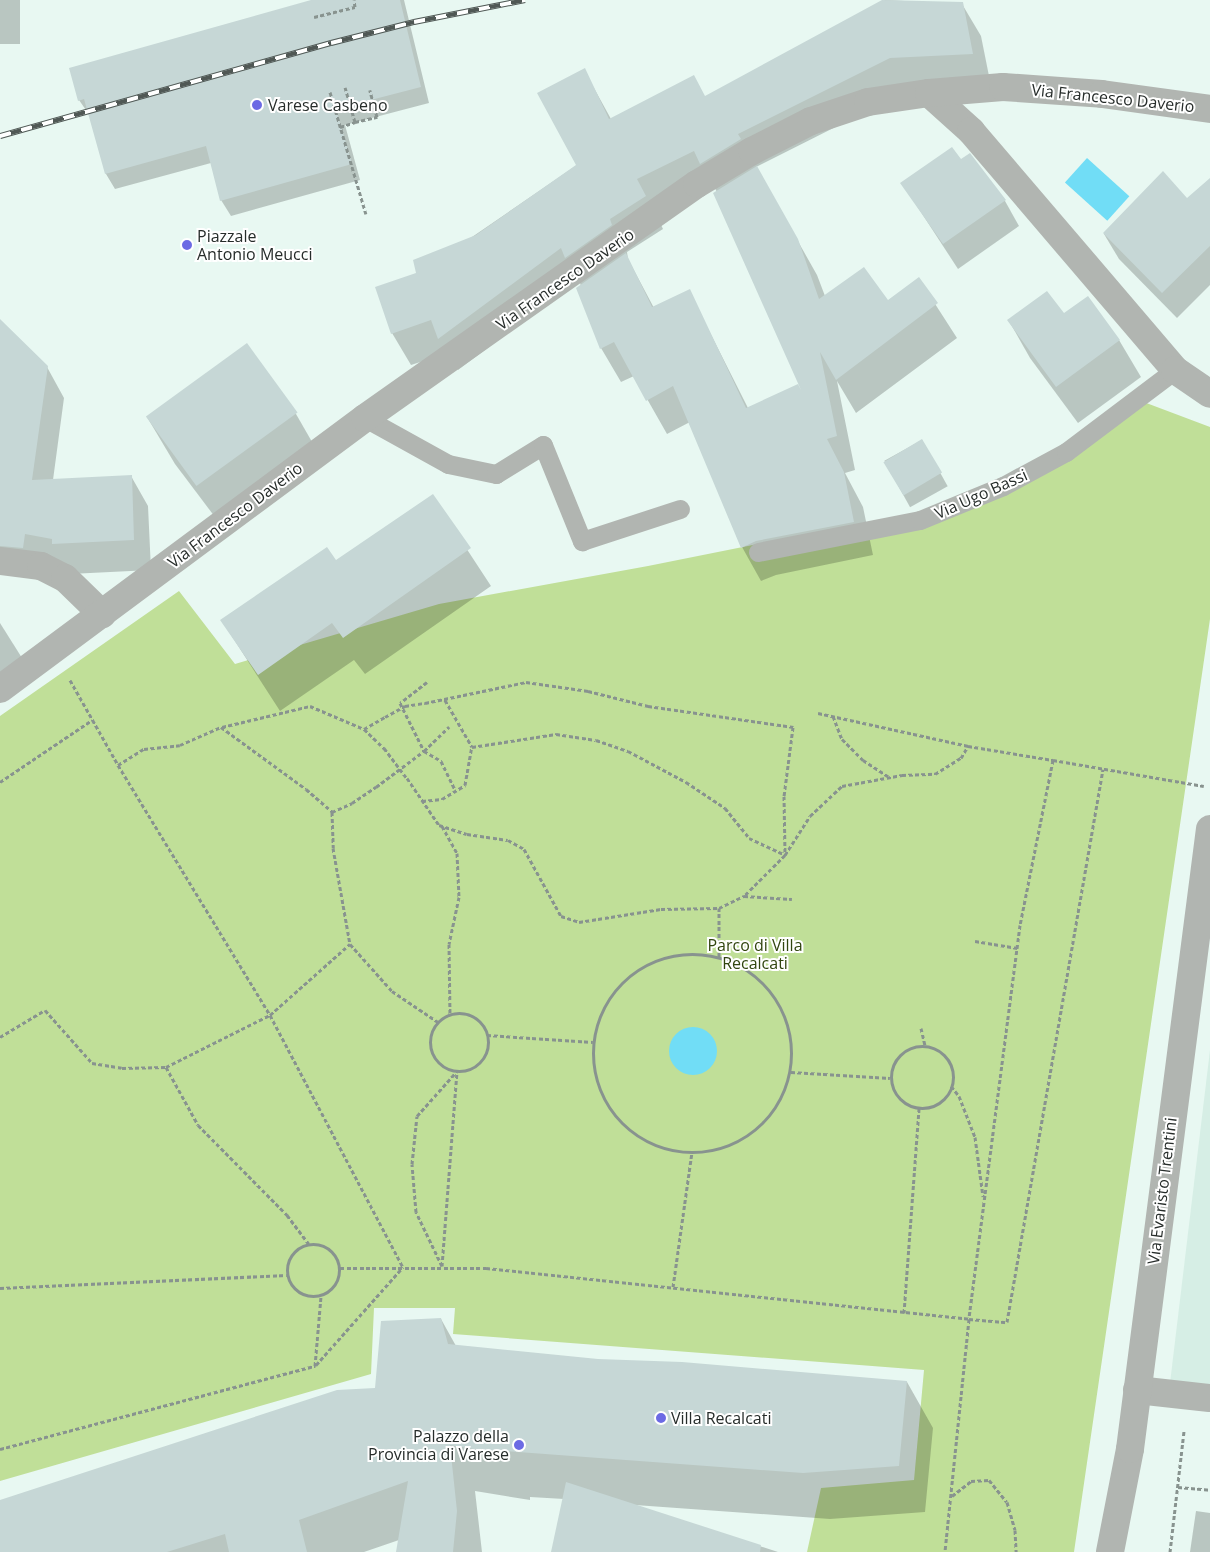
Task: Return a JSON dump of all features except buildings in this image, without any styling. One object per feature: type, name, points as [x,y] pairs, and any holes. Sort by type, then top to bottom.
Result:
[{"type":"street","name":"Via Francesco Daverio","points":[[0,688],[54,651],[364,418],[697,184],[752,151],[811,121],[868,102],[929,93],[1003,87],[1102,94],[1210,109]]},
{"type":"street","points":[[929,93],[971,131],[1175,370],[1210,394]]},
{"type":"street","points":[[0,561],[41,566],[65,578],[102,614]]},
{"type":"street","name":"Via Evaristo Trentini","points":[[1110,1552],[1130,1449],[1210,829]]},
{"type":"street","points":[[1137,1390],[1199,1397]]},
{"type":"lane","name":"Via Ugo Bassi","points":[[758,552],[920,520],[1003,486],[1066,452],[1175,370]]},
{"type":"lane","points":[[364,418],[448,464],[496,474],[543,446],[582,540],[680,509]]},
{"type":"path","points":[[314,17],[355,7],[354,0]]},
{"type":"path","points":[[345,87],[355,122]]},
{"type":"path","points":[[340,127],[377,117],[370,90]]},
{"type":"path","points":[[330,92],[366,214]]},
{"type":"path","points":[[54,651],[118,765],[270,1015],[404,1267]]},
{"type":"path","points":[[427,682],[400,703],[424,751],[441,762],[456,790]]},
{"type":"path","points":[[364,729],[405,706],[445,700],[526,682],[588,691],[648,706],[793,727],[784,796],[785,855]]},
{"type":"path","points":[[422,801],[442,799],[465,785],[472,747],[445,700]]},
{"type":"path","points":[[118,765],[144,750],[180,745],[221,727],[310,706],[364,729],[384,748],[407,778],[442,826],[457,853],[459,897],[449,944],[450,1014]]},
{"type":"path","points":[[818,713],[968,746],[1204,786]]},
{"type":"path","points":[[833,716],[842,739],[863,760],[889,777]]},
{"type":"path","points":[[0,782],[92,720]]},
{"type":"path","points":[[221,727],[306,788],[332,812],[333,848],[350,944],[392,991],[438,1022]]},
{"type":"path","points":[[332,812],[352,803],[424,751],[449,727]]},
{"type":"path","points":[[472,747],[556,734],[596,740],[628,752],[686,782],[725,808],[749,838],[785,855]]},
{"type":"path","points":[[442,826],[467,834],[508,840],[524,849],[561,916],[579,922],[661,910],[719,908],[744,896],[785,855],[810,816],[842,786],[889,777],[935,774],[960,758],[968,746]]},
{"type":"path","points":[[946,1552],[969,1319],[1016,948],[1053,760]]},
{"type":"path","points":[[340,1268],[442,1266],[486,1268],[904,1313],[1007,1322],[1103,769]]},
{"type":"path","points":[[744,896],[792,899]]},
{"type":"path","points":[[719,908],[719,957]]},
{"type":"path","points":[[975,941],[1016,948]]},
{"type":"path","points":[[0,1037],[45,1010],[92,1063],[122,1068],[166,1067],[270,1015],[350,944]]},
{"type":"path","points":[[703,954],[719,957],[759,979],[778,1004],[789,1032],[791,1072],[780,1098],[758,1126],[727,1145],[692,1151],[665,1148],[639,1136],[618,1119],[602,1096],[596,1078],[593,1042],[606,1005],[618,986],[642,966],[672,955],[703,954]]},
{"type":"path","points":[[442,1266],[416,1212],[412,1164],[417,1116],[457,1071],[474,1067],[486,1053],[487,1035],[478,1020],[470,1015],[450,1014],[438,1022],[430,1039],[430,1048],[440,1064],[457,1071]]},
{"type":"path","points":[[920,1028],[925,1046]]},
{"type":"path","points":[[487,1035],[593,1042]]},
{"type":"path","points":[[925,1046],[935,1048],[949,1061],[953,1070],[951,1086],[938,1104],[919,1108],[902,1102],[890,1078],[891,1068],[904,1051],[925,1046]]},
{"type":"path","points":[[166,1067],[198,1125],[287,1215],[309,1244]]},
{"type":"path","points":[[442,1266],[457,1071]]},
{"type":"path","points":[[791,1072],[890,1078]]},
{"type":"path","points":[[951,1086],[959,1096],[975,1137],[984,1202]]},
{"type":"path","points":[[904,1313],[919,1108]]},
{"type":"path","points":[[672,1288],[692,1151]]},
{"type":"path","points":[[309,1244],[326,1247],[333,1252],[340,1268],[336,1286],[321,1296],[303,1295],[295,1290],[287,1275],[287,1267],[294,1252],[309,1244]]},
{"type":"path","points":[[0,1449],[315,1366],[404,1267]]},
{"type":"path","points":[[0,1288],[287,1275]]},
{"type":"path","points":[[315,1366],[321,1296]]},
{"type":"path","points":[[1170,1552],[1178,1487],[1199,1397]]},
{"type":"path","points":[[952,1497],[971,1480],[989,1480],[1007,1502],[1015,1530],[1016,1552]]},
{"type":"path","points":[[1178,1487],[1210,1490]]},
{"type":"shaded area","points":[[1210,1050],[1210,1387],[1170,1383]]},
{"type":"green space","name":"Parco di Villa Recalcati","points":[[1141,401],[1210,427],[1210,619],[1074,1552],[807,1552],[821,1488],[914,1480],[924,1370],[453,1334],[455,1308],[374,1308],[371,1374],[0,1481],[0,716],[179,591],[235,664],[439,604],[648,566],[959,504]]},
{"type":"water","points":[[1087,158],[1129,196],[1107,221],[1065,183]]},
{"type":"water","points":[[688,1027],[698,1027],[710,1034],[717,1046],[717,1056],[710,1068],[698,1075],[688,1075],[680,1071],[673,1064],[669,1056],[669,1046],[673,1038],[680,1031]]},
{"type":"railway","points":[[0,136],[331,43],[414,22],[525,0]]},
{"type":"place","name":"Varese Casbeno","points":[[257,105]]},
{"type":"place","name":"Piazzale Antonio Meucci","points":[[187,245]]},
{"type":"place","name":"Villa Recalcati","points":[[661,1418]]},
{"type":"place","name":"Palazzo della Provincia di Varese","points":[[519,1445]]}]
